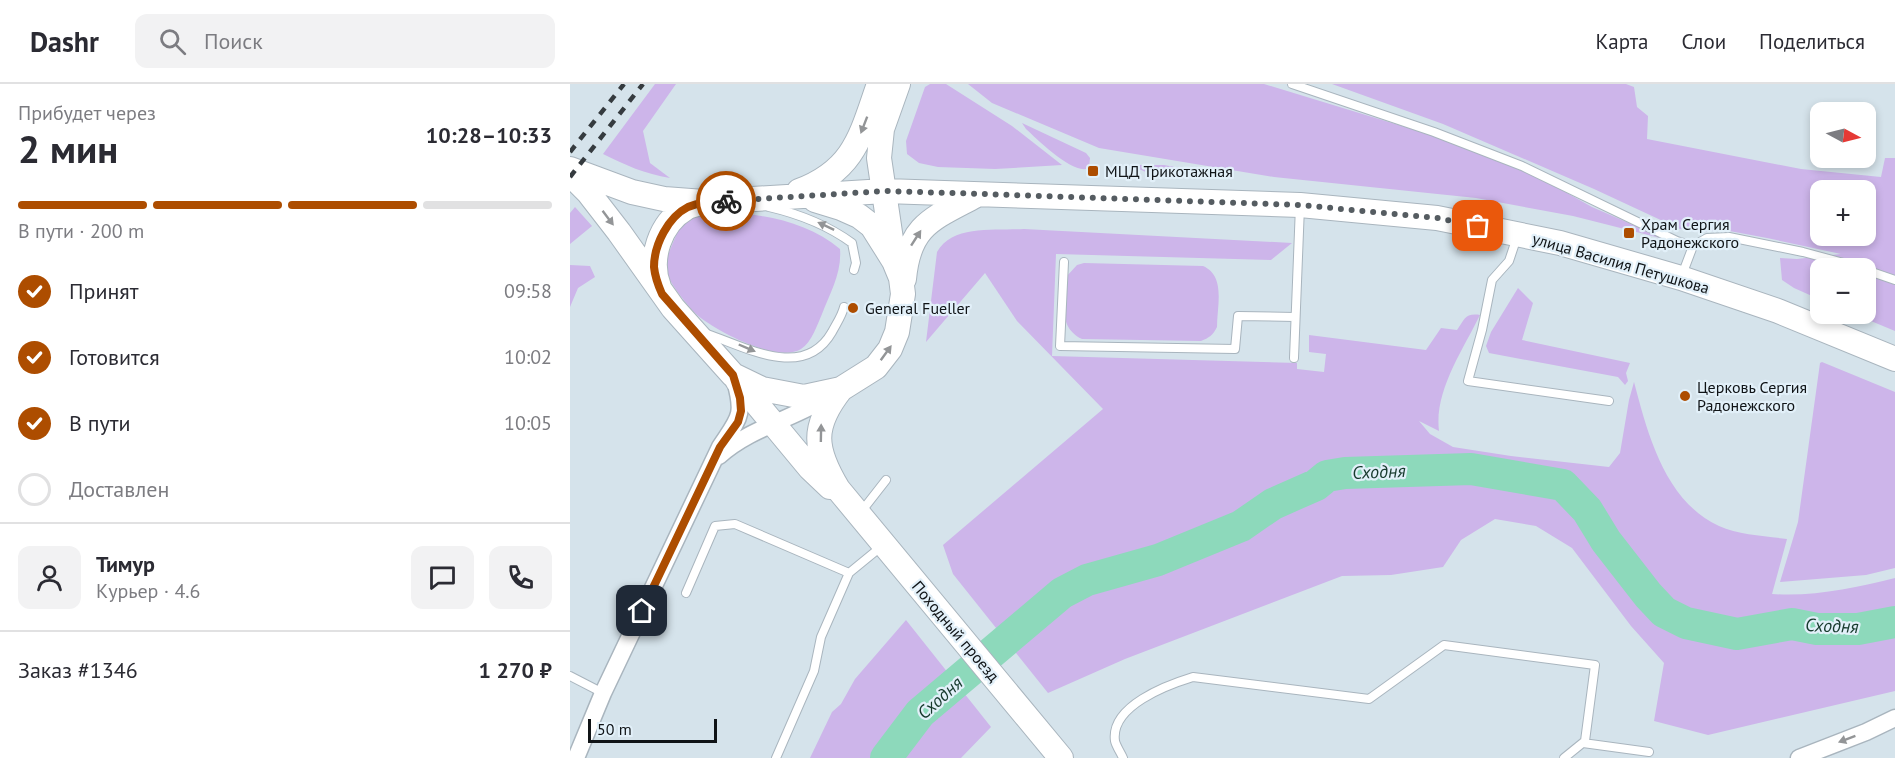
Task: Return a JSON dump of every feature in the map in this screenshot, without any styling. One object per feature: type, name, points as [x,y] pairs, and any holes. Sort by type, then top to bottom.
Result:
[{"type":"main road","points":[[786,196],[822,181],[844,164],[856,144],[879,84]]},
{"type":"main road","points":[[894,261],[879,158],[881,137],[898,84]]},
{"type":"main road","points":[[570,169],[632,192],[664,199],[704,202],[786,196],[822,201],[859,216],[879,235],[901,278],[903,294]]},
{"type":"main road","name":"Походный проезд","points":[[570,174],[588,192],[619,232],[662,294],[816,474],[854,510]]},
{"type":"main road","name":"улица Василия Петушкова","points":[[786,196],[885,191],[1300,205],[1437,218],[1519,233],[1595,252],[1682,278],[1778,311],[1895,359]]},
{"type":"main road","points":[[733,375],[762,389],[804,397],[841,389],[876,367],[890,349],[897,332],[905,267],[912,240],[939,216],[977,195]]},
{"type":"main road","points":[[662,294],[656,280],[654,265],[657,247],[664,230],[677,215],[687,208],[704,202]]},
{"type":"main road","name":"Походный проезд","points":[[841,389],[821,418],[821,450],[824,466],[854,510],[1061,758]]},
{"type":"street","points":[[573,757],[720,447],[738,422],[741,411],[740,398],[733,375]]},
{"type":"street","points":[[714,460],[737,441],[808,410],[841,389]]},
{"type":"street","points":[[1799,758],[1895,718]]},
{"type":"lane","points":[[1292,84],[1434,132],[1522,166],[1677,241],[1693,246]]},
{"type":"lane","points":[[733,200],[801,215],[835,230],[852,243],[856,263],[854,270]]},
{"type":"lane","points":[[1293,358],[1300,205]]},
{"type":"lane","points":[[1519,233],[1509,261],[1492,280],[1482,330],[1468,381],[1609,401]]},
{"type":"lane","points":[[1682,278],[1693,246],[1707,238],[1729,237],[1825,258]]},
{"type":"lane","points":[[1064,262],[1060,346],[1235,349],[1238,316],[1295,317]]},
{"type":"lane","points":[[1876,273],[1895,280]]},
{"type":"lane","points":[[692,329],[758,353],[782,358],[809,356],[826,342],[844,307]]},
{"type":"lane","points":[[854,510],[886,480]]},
{"type":"lane","points":[[686,593],[715,526],[735,524],[849,573]]},
{"type":"lane","points":[[776,758],[814,671],[821,637],[849,573],[883,545]]},
{"type":"lane","points":[[1123,758],[1115,741],[1117,724],[1131,705],[1175,682],[1193,677],[1369,699],[1444,645],[1595,665],[1585,741],[1564,758]]},
{"type":"lane","points":[[570,676],[603,693]]},
{"type":"lane","points":[[1582,743],[1649,752]]},
{"type":"shaded area","points":[[655,84],[676,84],[643,131],[650,163],[670,178],[635,169],[603,154]]},
{"type":"shaded area","points":[[930,84],[946,84],[1012,126],[1062,165],[995,169],[938,167],[919,163],[907,154],[906,141],[925,87]]},
{"type":"shaded area","points":[[968,84],[1264,84],[1428,134],[1535,175],[1592,207],[1668,240],[1573,216],[1476,198],[1274,177],[1099,148],[992,103]]},
{"type":"shaded area","points":[[1332,84],[1626,84],[1634,87],[1637,107],[1648,116],[1647,139],[1801,169],[1881,177],[1885,158],[1895,158],[1895,276],[1893,284],[1895,285],[1895,331],[1876,323],[1876,258],[1810,258],[1810,295],[1782,280],[1780,258],[1797,259],[1841,254],[1724,230],[1697,232],[1680,229],[1443,124]]},
{"type":"shaded area","points":[[1022,123],[1086,153],[1090,158],[1089,168],[1075,167],[1056,156]]},
{"type":"shaded area","points":[[1130,165],[1164,165],[1202,172],[1157,171],[1148,173]]},
{"type":"shaded area","points":[[575,207],[592,226],[570,244],[570,213]]},
{"type":"shaded area","points":[[717,212],[749,214],[782,220],[827,239],[840,249],[839,266],[832,291],[814,333],[801,349],[777,352],[762,349],[731,336],[696,314],[672,283],[666,265],[678,231],[686,221],[696,215]]},
{"type":"shaded area","points":[[1024,229],[1292,243],[1271,260],[1056,254],[1052,356],[1297,363],[1297,369],[1324,372],[1326,354],[1309,352],[1309,335],[1426,350],[1441,328],[1457,330],[1468,316],[1480,315],[1445,386],[1439,416],[1439,431],[1419,421],[1430,434],[1453,447],[1609,467],[1620,453],[1634,382],[1653,444],[1672,483],[1685,500],[1700,515],[1719,526],[1752,535],[1787,539],[1772,594],[1818,593],[1895,578],[1895,691],[1708,735],[1654,721],[1664,663],[1631,626],[1572,548],[1536,526],[1495,519],[1461,540],[1443,567],[1391,575],[1342,576],[1125,659],[1048,693],[953,574],[943,545],[1103,409],[1017,321],[985,273],[926,342],[937,252],[944,243],[964,233]]},
{"type":"shaded area","points":[[1084,263],[1203,266],[1215,277],[1218,284],[1217,327],[1210,336],[1201,341],[1082,339],[1069,328],[1064,304],[1066,277],[1077,265]]},
{"type":"shaded area","points":[[570,265],[590,266],[595,277],[578,288],[570,307]]},
{"type":"shaded area","points":[[1518,288],[1533,303],[1522,340],[1630,363],[1626,373],[1628,381],[1625,385],[1618,377],[1489,353],[1486,346],[1491,332]]},
{"type":"shaded area","points":[[1820,363],[1895,392],[1895,568],[1866,575],[1780,582],[1798,522]]},
{"type":"shaded area","points":[[906,620],[991,727],[961,758],[810,758],[832,712],[841,704],[855,679]]},
{"type":"waterway","name":"Сходня","points":[[886,758],[920,713],[1062,593],[1087,580],[1158,560],[1241,526],[1273,504],[1316,485],[1327,476],[1345,473],[1471,469],[1563,485],[1587,510],[1606,541],[1648,595],[1664,612],[1686,623],[1737,634],[1792,624],[1817,629],[1858,629],[1895,622]]},
{"type":"railway","points":[[570,152],[624,84]]},
{"type":"railway","points":[[570,177],[643,84]]},
{"type":"way so far","points":[[726,201],[885,191],[984,194],[1300,205],[1437,218],[1478,226]]},
{"type":"place","name":"МЦД Трикотажная","points":[[1093,171]]},
{"type":"place","name":"Храм Сергия Радонежского","points":[[1629,233]]},
{"type":"place","name":"General Fueller","points":[[853,308]]},
{"type":"place","name":"Церковь Сергия Радонежского","points":[[1685,396]]},
{"type":"route","points":[[642,611],[720,447],[738,422],[741,411],[740,398],[733,375],[662,294],[656,280],[654,265],[657,247],[664,230],[677,215],[687,208],[704,202],[726,201]]}]
